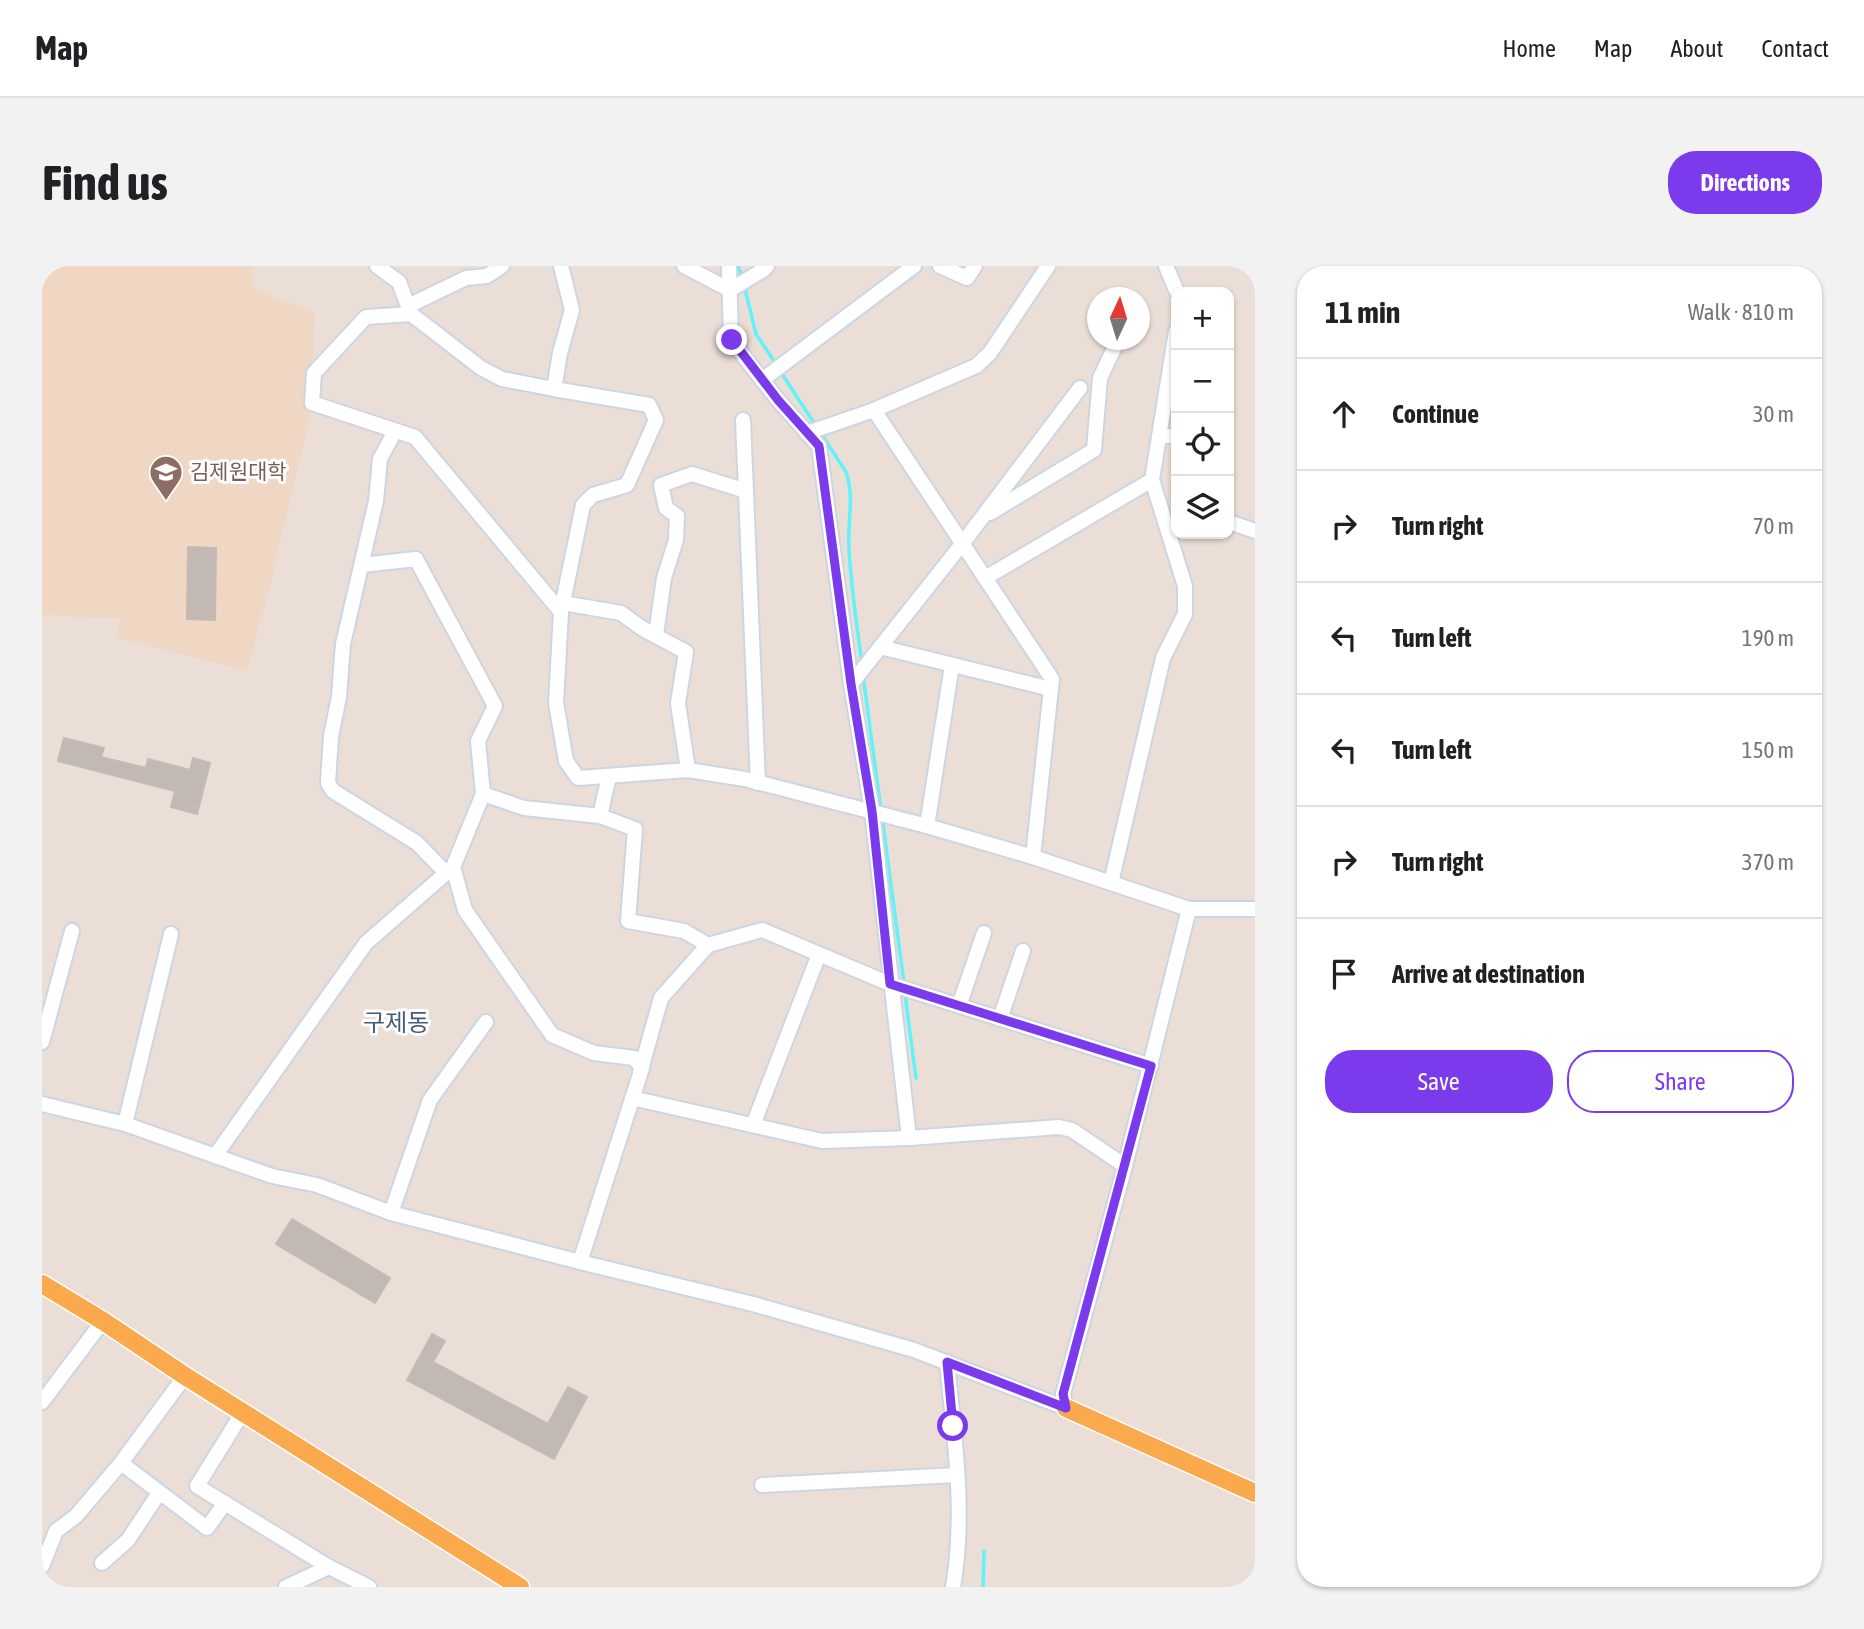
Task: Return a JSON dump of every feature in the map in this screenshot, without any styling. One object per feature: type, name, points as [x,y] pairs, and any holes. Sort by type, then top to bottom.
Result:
[{"type":"main road","points":[[42,1284],[520,1587]]},
{"type":"main road","points":[[1066,1408],[1255,1493]]},
{"type":"street","points":[[377,266],[399,282],[410,310],[481,368],[502,379],[649,405],[656,420],[627,485],[593,495],[583,505],[562,608],[556,703],[566,761],[578,778],[688,770],[745,779],[1033,857],[1189,909],[1255,909]]},
{"type":"street","points":[[502,266],[487,276],[466,278],[410,310],[366,317],[314,373],[312,403],[415,436],[562,608],[621,613],[643,629],[687,652],[678,704],[688,770]]},
{"type":"street","points":[[554,389],[560,353],[572,310],[561,266]]},
{"type":"street","points":[[684,266],[730,290]]},
{"type":"street","points":[[729,266],[732,340],[762,380],[819,446],[851,684],[878,813],[890,984],[909,1138]]},
{"type":"street","points":[[730,290],[767,266]]},
{"type":"street","points":[[762,380],[914,266]]},
{"type":"street","points":[[940,266],[967,278],[975,266]]},
{"type":"street","points":[[807,433],[874,410],[976,366],[990,353],[1048,266]]},
{"type":"street","points":[[1166,266],[1175,287]]},
{"type":"street","points":[[982,517],[1094,450],[1100,379],[1113,350]]},
{"type":"street","points":[[1111,883],[1163,657],[1185,614],[1185,586],[1152,480],[1173,350]]},
{"type":"street","points":[[851,684],[962,544],[1080,388]]},
{"type":"street","points":[[874,410],[1052,679],[1033,857]]},
{"type":"street","points":[[743,420],[758,783]]},
{"type":"street","points":[[395,431],[380,459],[376,501],[343,644],[328,783],[333,791],[417,843],[449,870],[465,910],[552,1035],[594,1053],[634,1058],[642,1068]]},
{"type":"street","points":[[1159,436],[1171,436]]},
{"type":"street","points":[[656,635],[664,578],[677,528],[677,516],[666,508],[661,485],[692,474],[746,491]]},
{"type":"street","points":[[985,578],[1152,480]]},
{"type":"street","points":[[1234,524],[1255,531]]},
{"type":"street","points":[[215,1156],[366,943],[449,870],[483,794],[478,741],[495,706],[416,559],[362,565]]},
{"type":"street","points":[[880,647],[1051,689]]},
{"type":"street","points":[[926,826],[952,665]]},
{"type":"street","points":[[600,816],[610,776]]},
{"type":"street","points":[[483,794],[524,808],[600,816],[635,829],[628,921],[684,931],[708,945]]},
{"type":"street","points":[[1066,1408],[1063,1394],[1151,1066],[1189,909]]},
{"type":"street","points":[[580,1262],[662,998],[708,945],[762,930],[890,984],[1151,1066]]},
{"type":"street","points":[[42,1042],[72,931]]},
{"type":"street","points":[[959,1006],[984,933]]},
{"type":"street","points":[[125,1124],[171,934]]},
{"type":"street","points":[[1000,1020],[1023,951]]},
{"type":"street","points":[[753,1125],[819,954]]},
{"type":"street","points":[[391,1213],[430,1100],[486,1023]]},
{"type":"street","points":[[632,1098],[822,1141],[909,1138],[1059,1127],[1072,1130],[1125,1166]]},
{"type":"street","points":[[42,1104],[125,1124],[272,1175],[317,1185],[391,1213],[822,1323],[914,1350],[1066,1408]]},
{"type":"street","points":[[42,1402],[103,1321]]},
{"type":"street","points":[[947,1362],[957,1475],[959,1535],[953,1587]]},
{"type":"street","points":[[42,1566],[56,1531],[76,1516],[121,1463],[185,1376]]},
{"type":"street","points":[[243,1412],[197,1486],[329,1567],[369,1587]]},
{"type":"street","points":[[121,1463],[207,1528],[225,1503]]},
{"type":"street","points":[[762,1485],[957,1475]]},
{"type":"street","points":[[102,1563],[128,1540],[159,1493]]},
{"type":"street","points":[[286,1587],[329,1567]]},
{"type":"shaded area","name":"김제원대학","points":[[42,266],[251,266],[253,288],[315,313],[310,415],[247,671],[116,637],[120,619],[42,615]]},
{"type":"building","points":[[188,547],[216,548],[215,620],[187,619]]},
{"type":"building","points":[[64,738],[104,748],[101,757],[146,768],[148,759],[190,770],[193,758],[210,763],[197,814],[171,807],[175,791],[58,761]]},
{"type":"building","points":[[292,1219],[390,1278],[375,1303],[276,1244]]},
{"type":"building","points":[[432,1334],[445,1341],[433,1362],[548,1424],[568,1387],[587,1397],[554,1459],[407,1380]]},
{"type":"waterway","points":[[738,266],[742,277]]},
{"type":"waterway","points":[[744,285],[756,334],[776,364]]},
{"type":"waterway","points":[[780,371],[816,426]]},
{"type":"waterway","points":[[820,432],[849,481],[850,563],[862,664]]},
{"type":"waterway","points":[[863,675],[881,810]]},
{"type":"waterway","points":[[882,817],[904,983]]},
{"type":"waterway","points":[[905,994],[916,1078]]},
{"type":"waterway","points":[[983,1587],[984,1551]]},
{"type":"place","name":"김제원대학","points":[[166,502]]},
{"type":"district","name":"구제동","points":[[396,1023]]},
{"type":"route","points":[[732,340],[778,400],[819,446],[851,684],[872,811],[890,984],[1151,1066],[1063,1394],[1066,1408],[947,1362],[953,1426]]}]
